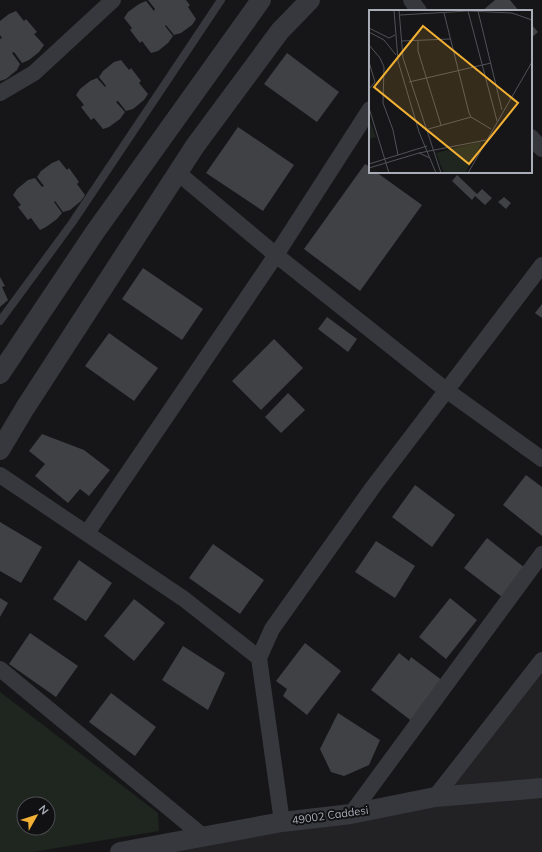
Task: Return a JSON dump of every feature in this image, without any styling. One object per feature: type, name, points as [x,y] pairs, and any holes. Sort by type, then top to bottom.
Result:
[{"type":"street","points":[[0,94],[34,73],[113,0]]},
{"type":"street","points":[[0,374],[95,232],[261,0]]},
{"type":"street","points":[[0,450],[29,402],[196,146],[280,31],[310,0]]},
{"type":"street","points":[[410,0],[418,10]]},
{"type":"street","points":[[87,533],[276,255],[369,111]]},
{"type":"street","points":[[532,138],[542,149]]},
{"type":"street","points":[[178,173],[276,255],[446,390],[542,459]]},
{"type":"street","points":[[282,822],[259,658],[272,629],[372,487],[542,265]]},
{"type":"street","points":[[0,475],[184,599],[259,658]]},
{"type":"street","points":[[351,814],[542,554]]},
{"type":"street","points":[[435,797],[542,660]]},
{"type":"street","points":[[0,669],[204,837]]},
{"type":"street","name":"49002 Caddesi","points":[[120,852],[282,822],[351,814],[435,797],[542,788]]},
{"type":"lane","points":[[0,321],[72,224],[221,0]]},
{"type":"shaded area","points":[[542,653],[542,852],[114,852],[428,798]]},
{"type":"shaded area","points":[[0,692],[158,813],[159,831],[33,852],[0,852]]},
{"type":"building","points":[[148,0],[186,0],[190,5],[188,7],[196,19],[192,25],[181,33],[174,35],[166,25],[165,26],[173,36],[168,43],[158,51],[151,53],[142,41],[140,43],[130,30],[132,28],[124,18],[128,12],[146,1],[154,11],[155,9]]},
{"type":"building","points":[[495,0],[510,0],[518,10],[483,10]]},
{"type":"building","points":[[16,11],[24,21],[26,19],[37,32],[34,34],[44,45],[39,52],[29,60],[22,63],[14,52],[12,53],[20,64],[17,70],[6,79],[0,81],[0,39],[2,38],[0,35],[0,21]]},
{"type":"building","points":[[532,25],[538,32],[532,37]]},
{"type":"building","points":[[287,53],[339,92],[317,122],[264,84]]},
{"type":"building","points":[[121,60],[129,70],[131,68],[141,81],[139,83],[148,94],[144,100],[133,109],[126,111],[118,101],[116,102],[125,112],[120,119],[109,127],[103,129],[94,118],[91,120],[81,107],[84,105],[76,95],[80,89],[90,81],[97,78],[105,87],[106,86],[99,77],[103,71],[114,62]]},
{"type":"building","points":[[238,127],[294,165],[263,211],[206,173]]},
{"type":"building","points":[[59,160],[67,170],[69,168],[79,182],[77,184],[85,195],[81,201],[70,210],[63,212],[55,201],[54,202],[62,213],[57,219],[40,230],[31,218],[28,220],[18,207],[21,205],[13,195],[17,189],[28,180],[35,178],[42,187],[44,186],[37,177],[41,171]]},
{"type":"building","points":[[365,164],[369,166],[369,173],[377,173],[422,205],[360,291],[304,249]]},
{"type":"building","points":[[457,175],[477,194],[482,189],[492,198],[485,205],[475,196],[472,200],[452,181]]},
{"type":"building","points":[[504,197],[511,203],[506,209],[498,202]]},
{"type":"building","points":[[143,268],[203,309],[182,340],[122,299]]},
{"type":"building","points":[[0,277],[5,286],[2,287],[8,300],[0,307]]},
{"type":"building","points":[[542,304],[542,318],[535,313]]},
{"type":"building","points":[[327,317],[357,339],[348,352],[318,329]]},
{"type":"building","points":[[109,333],[158,368],[134,401],[85,366]]},
{"type":"building","points":[[274,339],[303,368],[261,410],[232,381]]},
{"type":"building","points":[[288,393],[305,410],[281,433],[265,417]]},
{"type":"building","points":[[42,434],[84,450],[110,470],[89,496],[80,489],[68,503],[35,476],[45,464],[29,451]]},
{"type":"building","points":[[526,475],[542,487],[542,536],[503,505]]},
{"type":"building","points":[[415,485],[455,515],[432,547],[392,517]]},
{"type":"building","points":[[0,522],[42,547],[21,583],[0,571]]},
{"type":"building","points":[[487,538],[525,568],[502,597],[464,568]]},
{"type":"building","points":[[376,541],[415,566],[395,598],[355,572]]},
{"type":"building","points":[[213,544],[264,580],[240,614],[189,578]]},
{"type":"building","points":[[79,560],[112,583],[86,621],[53,599]]},
{"type":"building","points":[[0,598],[8,603],[0,617]]},
{"type":"building","points":[[450,598],[477,620],[446,659],[419,637]]},
{"type":"building","points":[[134,599],[165,623],[134,661],[104,636]]},
{"type":"building","points":[[30,633],[78,666],[56,697],[9,664]]},
{"type":"building","points":[[305,643],[341,671],[307,715],[283,696],[287,689],[276,681]]},
{"type":"building","points":[[183,646],[225,673],[208,710],[162,680]]},
{"type":"building","points":[[399,653],[409,661],[411,657],[443,681],[413,722],[371,690]]},
{"type":"building","points":[[111,693],[156,727],[135,756],[89,722]]},
{"type":"building","points":[[338,713],[380,740],[369,765],[344,776],[331,772],[320,749]]}]
